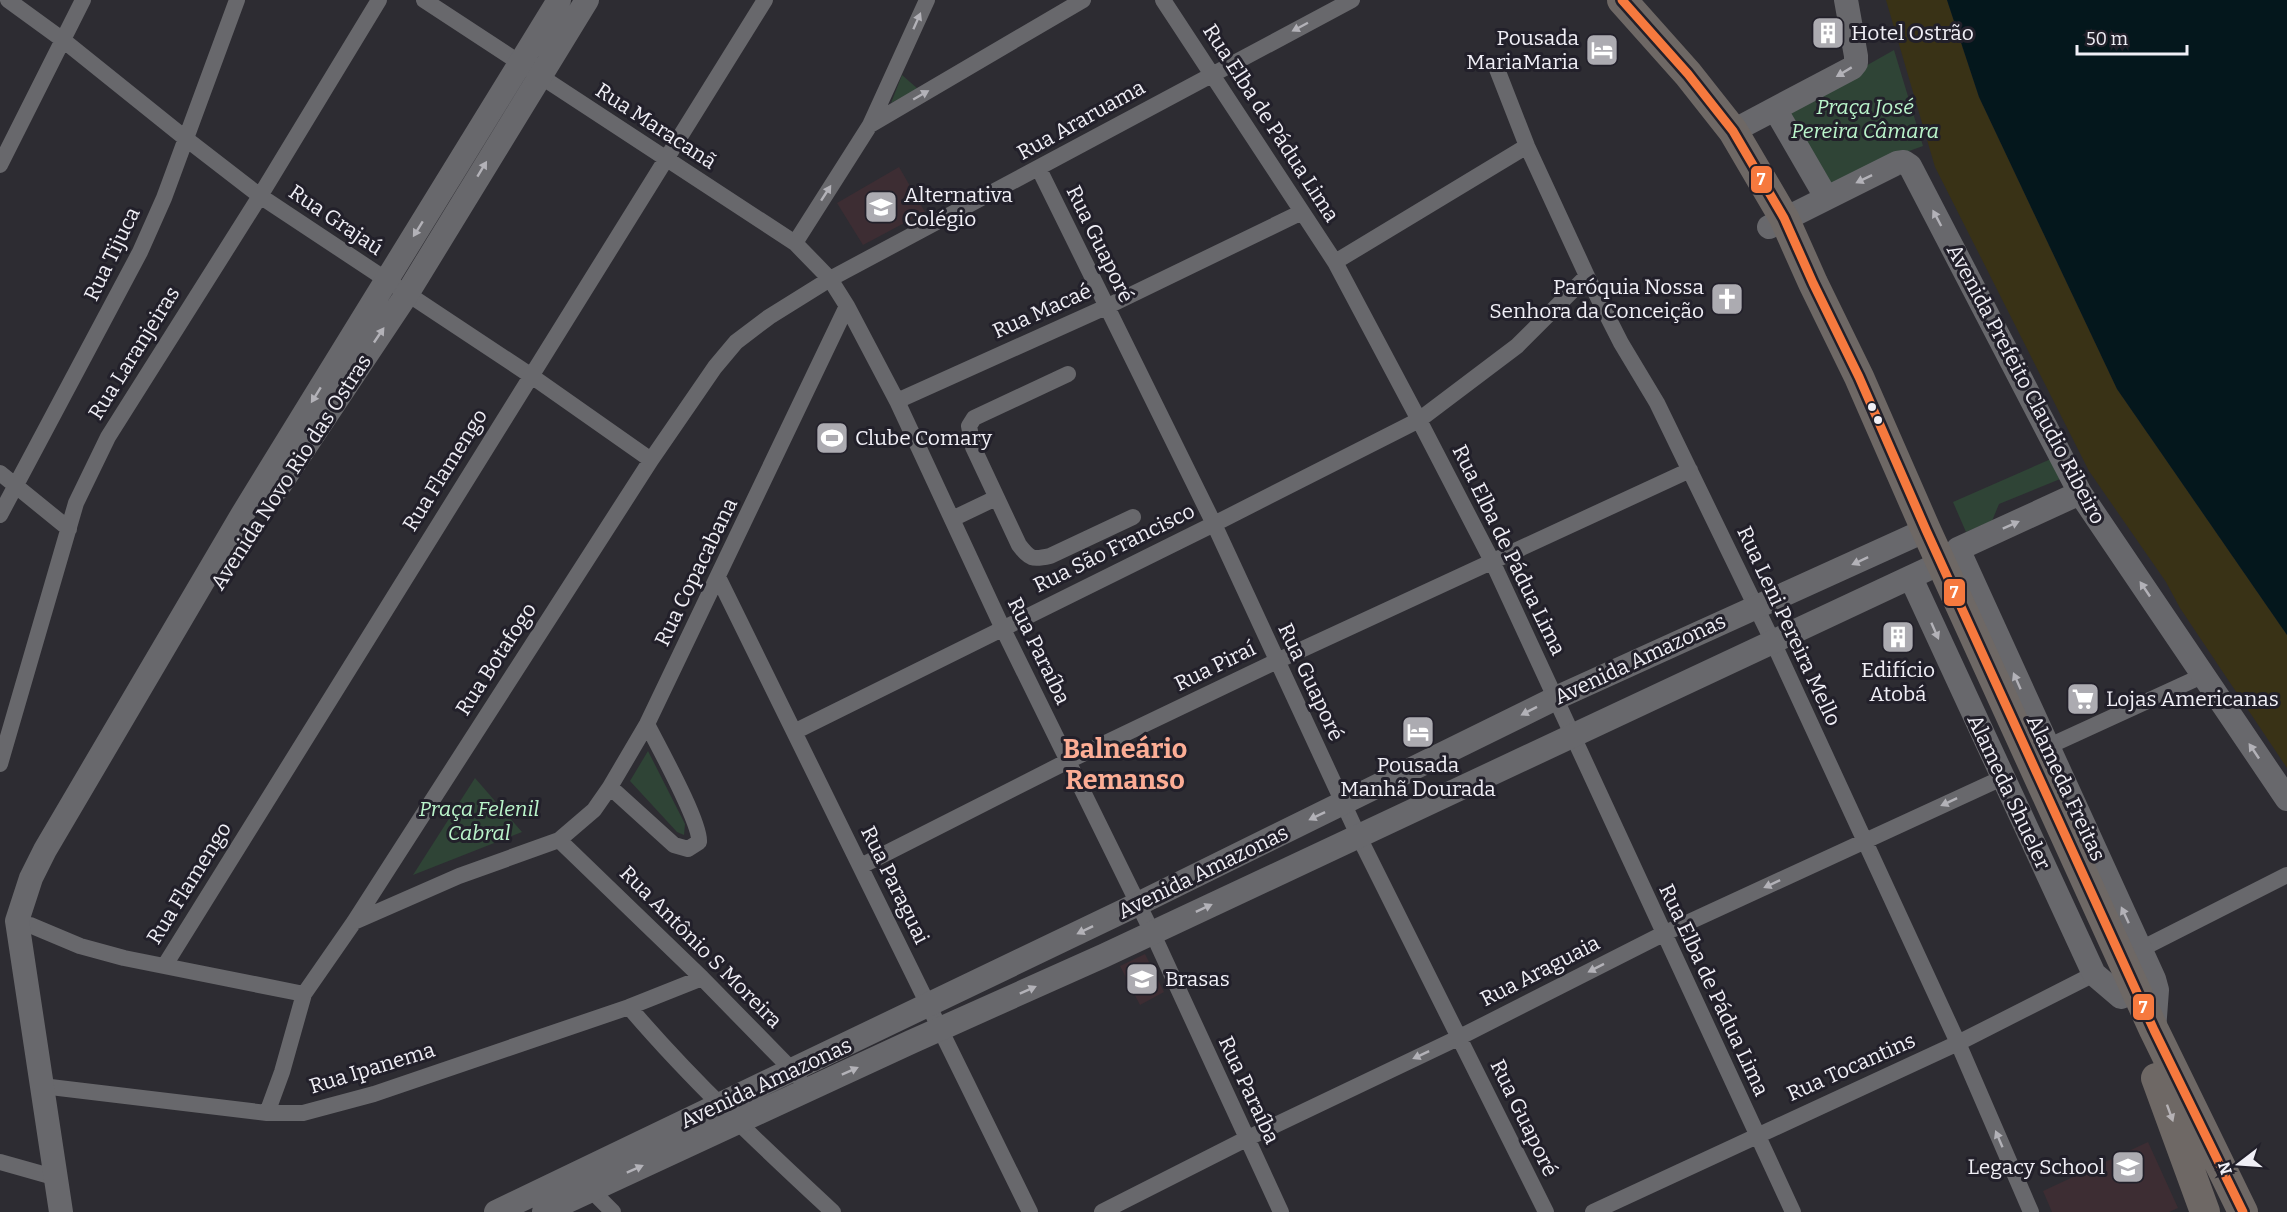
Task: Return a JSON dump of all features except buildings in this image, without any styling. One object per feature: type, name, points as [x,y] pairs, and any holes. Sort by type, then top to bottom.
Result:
[{"type":"highway","points":[[1620,1],[1688,74],[1733,131],[1777,223],[1813,283],[1859,376],[1926,531],[2154,1030],[2243,1212]]},
{"type":"highway","points":[[1620,1],[1625,24],[1698,114],[1743,180],[1777,223],[1794,284],[1852,399],[1913,537],[1919,574],[2121,997],[2166,1102],[2198,1209],[2223,1206],[2237,1212]]},
{"type":"street","name":"Rua Grajaú","points":[[8,0],[63,40],[260,196],[530,375],[651,460]]},
{"type":"street","points":[[0,165],[83,0]]},
{"type":"street","name":"Rua Tijuca","points":[[0,516],[140,252],[164,198],[237,0]]},
{"type":"street","name":"Rua Laranjeiras","points":[[0,764],[76,503],[108,437],[260,196],[379,0]]},
{"type":"street","name":"Rua Maracanã","points":[[424,0],[795,243],[830,279],[847,306]]},
{"type":"street","name":"Avenida Novo Rio das Ostras","points":[[16,922],[33,907],[50,863],[285,475],[407,294],[530,70],[559,0]]},
{"type":"street","name":"Avenida Novo Rio das Ostras","points":[[61,1212],[24,958],[16,922],[45,850],[236,525],[386,281],[530,70],[587,0]]},
{"type":"street","name":"Rua Flamengo","points":[[165,965],[765,0]]},
{"type":"street","points":[[795,243],[870,125],[927,0]]},
{"type":"street","points":[[870,125],[1083,0]]},
{"type":"street","name":"Rua Elba de Pádua Lima","points":[[1163,0],[1335,262],[1419,420],[1492,561],[1793,1212]]},
{"type":"street","name":"Rua Araruama","points":[[830,279],[1352,0]]},
{"type":"street","points":[[1733,131],[1844,73],[1856,63],[1855,44],[1846,0]]},
{"type":"street","name":"Rua Leni Pereira Mello","points":[[1495,64],[1527,147],[1587,276],[1621,343],[1657,403],[1773,642],[1958,1043],[2031,1212]]},
{"type":"street","points":[[1775,109],[1826,197],[1777,223]]},
{"type":"street","points":[[1335,262],[1527,147]]},
{"type":"street","name":"Avenida Prefeito Claudio Ribeiro","points":[[1826,197],[1897,163],[1904,162],[1910,166],[2080,494],[2287,799]]},
{"type":"street","name":"Rua Guaporé","points":[[1039,169],[1214,524],[1358,835],[1546,1212]]},
{"type":"street","name":"Rua Macaé","points":[[897,401],[1106,307],[1302,212]]},
{"type":"street","name":"Rua São Francisco","points":[[795,730],[1003,629],[1419,420],[1517,346],[1587,276]]},
{"type":"street","name":"Rua Botafogo","points":[[267,1113],[282,1072],[304,994],[354,922],[651,460],[715,367],[736,342],[769,316],[830,279]]},
{"type":"street","name":"Rua Paraíba","points":[[847,306],[897,401],[1003,629],[1152,932],[1281,1212]]},
{"type":"street","name":"Rua Copacabana","points":[[559,840],[594,810],[647,724],[847,306]]},
{"type":"street","points":[[1068,374],[974,418],[969,426],[973,447],[1019,545],[1028,557],[1037,559],[1065,550],[1132,517]]},
{"type":"street","name":"Rua Piraí","points":[[861,866],[1068,761],[1277,661],[1690,470]]},
{"type":"street","points":[[0,473],[69,529]]},
{"type":"street","name":"Alameda Freitas","points":[[2080,494],[1958,549],[2157,986],[2154,1030]]},
{"type":"street","points":[[952,519],[996,498]]},
{"type":"street","name":"Avenida Amazonas","points":[[544,1212],[583,1182],[718,1104],[794,1071],[1556,698],[1755,606],[1913,537]]},
{"type":"street","name":"Avenida Amazonas","points":[[496,1212],[738,1124],[1919,574]]},
{"type":"street","name":"Alameda Shueler","points":[[1919,574],[2002,778],[2094,974],[2121,997]]},
{"type":"street","name":"Rua Paraguai","points":[[718,577],[1030,1212]]},
{"type":"street","points":[[2047,747],[2202,676]]},
{"type":"street","points":[[610,787],[674,845],[688,849],[699,842],[700,836],[693,818],[647,724]]},
{"type":"street","name":"Rua Araguaia","points":[[1101,1212],[1246,1138],[1460,1037],[1663,934],[2002,778]]},
{"type":"street","points":[[354,922],[459,876],[559,840]]},
{"type":"street","name":"Rua Antônio S Moreira","points":[[559,840],[702,978],[810,1089]]},
{"type":"street","points":[[2141,949],[2287,875]]},
{"type":"street","points":[[16,922],[80,946],[124,958],[304,994]]},
{"type":"street","name":"Rua Tocantins","points":[[1593,1212],[1958,1043],[2094,974]]},
{"type":"street","name":"Rua Ipanema","points":[[42,1086],[267,1113],[303,1113],[374,1094],[629,1007],[702,978]]},
{"type":"street","points":[[629,1007],[672,1057],[718,1104],[833,1212]]},
{"type":"street","points":[[0,1162],[57,1178]]},
{"type":"street","points":[[583,1182],[613,1212]]},
{"type":"shaded area","points":[[1947,0],[2287,0],[2287,635],[2117,389],[1979,97]]},
{"type":"shaded area","name":"Alternativa Colégio","points":[[899,167],[925,212],[863,245],[837,203]]},
{"type":"shaded area","name":"Brasas","points":[[1145,954],[1164,992],[1140,1005],[1120,966]]},
{"type":"shaded area","name":"Legacy School","points":[[2148,1142],[2178,1208],[2169,1212],[2052,1212],[2043,1191]]},
{"type":"green space","name":"Praça José Pereira Câmara","points":[[1894,50],[1923,146],[1876,163],[1829,186],[1786,111]]},
{"type":"green space","points":[[902,75],[918,89],[891,103]]},
{"type":"green space","points":[[2060,455],[2070,475],[1999,504],[1992,521],[1966,532],[1953,502]]},
{"type":"green space","points":[[648,751],[685,824],[684,835],[677,832],[630,781]]},
{"type":"green space","name":"Praça Felenil Cabral","points":[[475,778],[522,832],[413,875]]},
{"type":"sand","points":[[1886,0],[1947,0],[1979,97],[2117,389],[2287,635],[2287,768],[2180,608],[2166,582],[2089,471],[1935,167]]},
{"type":"transit line","name":"7","points":[[1622,0],[1688,74],[1733,131],[1784,218],[1859,377],[1926,530],[2154,1030],[2243,1212]]},
{"type":"place","name":"Hotel Ostrão","points":[[1828,33]]},
{"type":"place","name":"Pousada MariaMaria","points":[[1602,50]]},
{"type":"place","name":"Alternativa Colégio","points":[[881,207]]},
{"type":"place","name":"Paróquia Nossa Senhora da Conceição","points":[[1727,299]]},
{"type":"place","name":"Clube Comary","points":[[832,438]]},
{"type":"place","name":"Edifício Atobá","points":[[1898,637]]},
{"type":"place","name":"Lojas Americanas","points":[[2083,699]]},
{"type":"place","name":"Pousada Manhã Dourada","points":[[1418,732]]},
{"type":"place","name":"Brasas","points":[[1142,979]]},
{"type":"place","name":"Legacy School","points":[[2128,1167]]},
{"type":"district","name":"Balneário Remanso","points":[[1125,764]]}]
